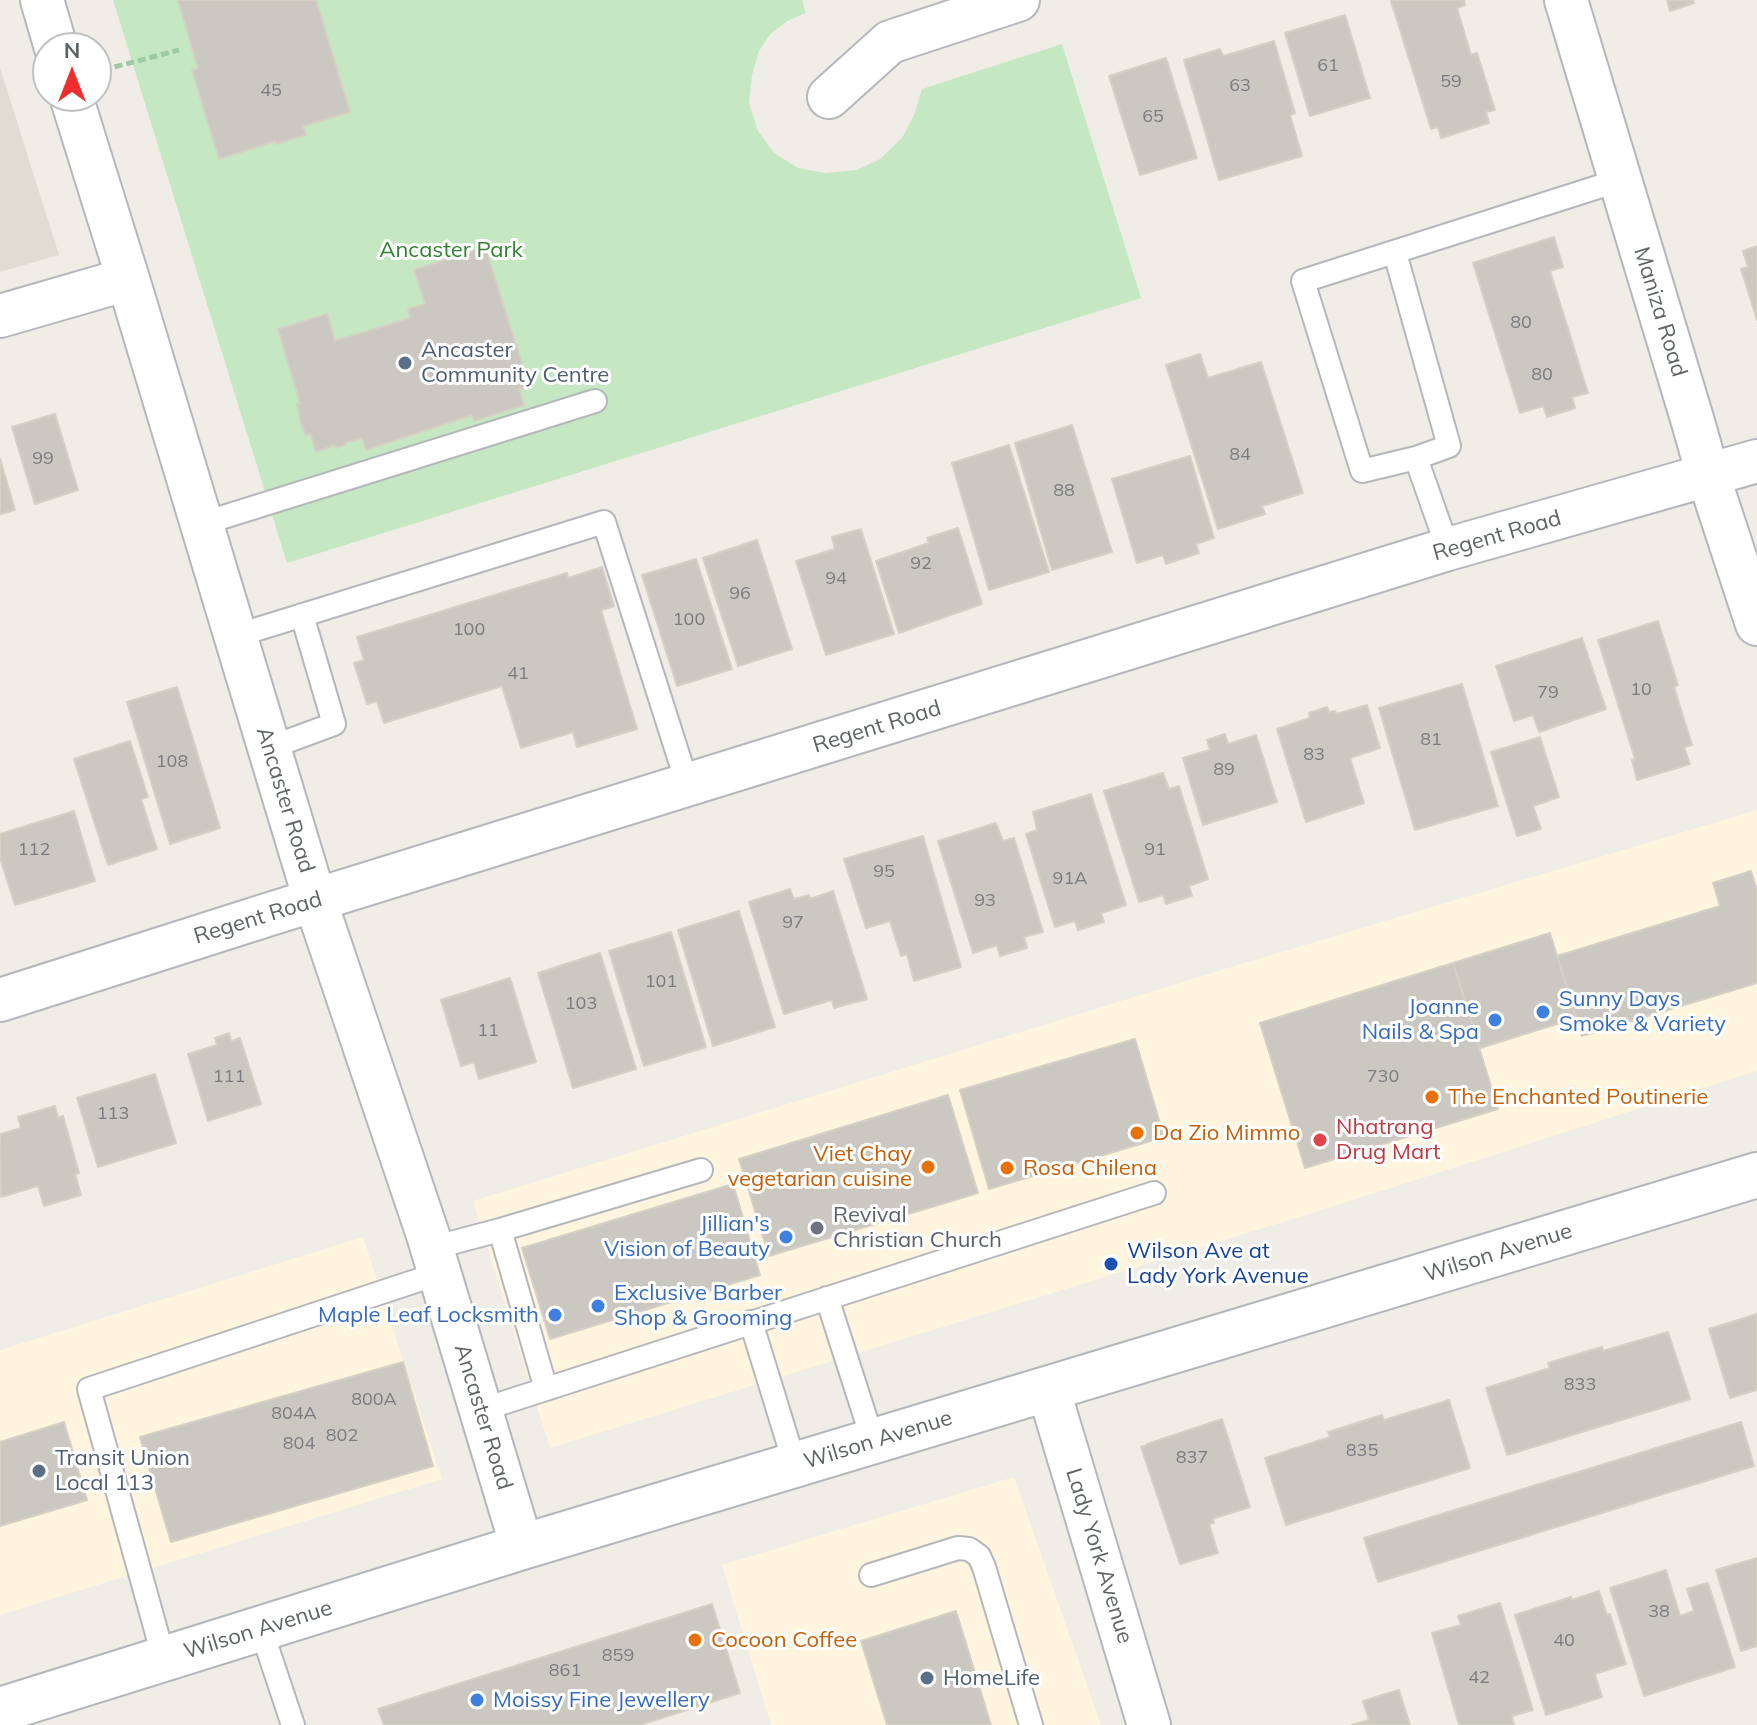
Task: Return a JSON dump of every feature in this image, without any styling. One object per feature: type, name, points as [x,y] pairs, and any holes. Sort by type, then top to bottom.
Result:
[{"type":"main road","name":"Wilson Avenue","points":[[0,1710],[522,1547],[1757,1175]]},
{"type":"street","points":[[42,0],[51,32]]},
{"type":"street","points":[[829,97],[890,42],[1018,0]]},
{"type":"street","name":"Maniza Road","points":[[1566,0],[1708,475],[1757,624]]},
{"type":"street","name":"Ancaster Road","points":[[76,112],[315,900],[436,1260],[522,1547]]},
{"type":"street","points":[[0,316],[128,279]]},
{"type":"street","name":"Regent Road","points":[[0,1000],[1448,549],[1757,461]]},
{"type":"street","name":"Lady York Avenue","points":[[1048,1388],[1149,1725]]},
{"type":"lane","points":[[1395,253],[1449,446],[1416,458],[1362,471],[1303,281],[1620,180]]},
{"type":"lane","points":[[201,524],[595,401]]},
{"type":"lane","points":[[1416,458],[1448,549]]},
{"type":"lane","points":[[235,636],[604,522],[688,786]]},
{"type":"lane","points":[[269,748],[334,724],[302,615]]},
{"type":"lane","points":[[164,1659],[89,1389],[436,1260],[500,1230],[701,1170]]},
{"type":"lane","points":[[481,1410],[1154,1193]]},
{"type":"lane","points":[[500,1230],[546,1389]]},
{"type":"lane","points":[[827,1298],[873,1441]]},
{"type":"lane","points":[[751,1322],[795,1465]]},
{"type":"lane","points":[[871,1575],[958,1548],[969,1549],[979,1556],[1031,1725]]},
{"type":"lane","points":[[261,1629],[293,1725]]},
{"type":"path","points":[[112,68],[179,50]]},
{"type":"shaded area","points":[[0,68],[59,255],[0,272]]},
{"type":"shaded area","points":[[1757,810],[1757,1071],[1309,1214],[550,1448],[473,1201],[1228,968]]},
{"type":"shaded area","points":[[363,1237],[442,1479],[0,1615],[0,1350]]},
{"type":"shaded area","points":[[1014,1477],[1101,1725],[771,1725],[722,1565]]},
{"type":"green space","name":"Ancaster Park","points":[[113,0],[802,0],[806,13],[771,33],[759,51],[749,103],[758,131],[774,153],[798,168],[825,173],[857,170],[880,159],[902,138],[914,115],[922,89],[1062,44],[1141,298],[287,563]]},
{"type":"building","points":[[178,0],[316,0],[350,112],[303,126],[306,135],[276,144],[275,141],[219,159],[192,70],[198,69]]},
{"type":"building","points":[[1464,0],[1465,5],[1457,8],[1471,55],[1477,53],[1495,110],[1486,112],[1489,123],[1441,138],[1438,127],[1431,129],[1391,1]]},
{"type":"building","points":[[1667,0],[1693,0],[1694,3],[1670,11]]},
{"type":"building","points":[[1345,15],[1370,98],[1310,116],[1285,33]]},
{"type":"building","points":[[1274,41],[1295,113],[1290,115],[1302,156],[1219,180],[1184,60],[1220,49],[1223,56]]},
{"type":"building","points":[[1166,58],[1197,158],[1140,175],[1109,76]]},
{"type":"building","points":[[1554,237],[1563,267],[1550,271],[1588,393],[1572,397],[1575,408],[1547,417],[1543,406],[1520,413],[1473,263]]},
{"type":"building","points":[[1757,246],[1757,320],[1741,269],[1748,267],[1743,251]]},
{"type":"building","name":"Ancaster Community Centre","points":[[485,247],[529,386],[519,389],[524,405],[474,421],[472,415],[366,450],[362,438],[316,452],[310,433],[306,435],[301,425],[297,404],[300,403],[278,329],[327,314],[335,341],[410,318],[408,309],[425,304],[414,270]]},
{"type":"building","points":[[1200,354],[1208,378],[1261,362],[1303,493],[1262,506],[1265,514],[1218,529],[1166,365]]},
{"type":"building","points":[[55,414],[78,490],[35,504],[12,427]]},
{"type":"building","points":[[1072,425],[1112,552],[1052,570],[1015,443]]},
{"type":"building","points":[[1009,445],[1049,572],[989,590],[952,463]]},
{"type":"building","points":[[1190,456],[1214,538],[1196,544],[1199,553],[1166,564],[1163,555],[1137,563],[1112,479]]},
{"type":"building","points":[[0,459],[15,510],[0,514]]},
{"type":"building","points":[[958,528],[982,604],[899,633],[876,561],[929,543],[927,538]]},
{"type":"building","points":[[861,529],[894,634],[826,655],[796,561],[835,549],[832,537]]},
{"type":"building","points":[[757,540],[792,649],[738,666],[703,558]]},
{"type":"building","points":[[696,559],[732,669],[677,686],[642,575]]},
{"type":"building","points":[[602,567],[614,606],[601,610],[637,729],[577,747],[573,732],[521,748],[502,686],[384,723],[377,701],[367,704],[354,663],[364,660],[357,637],[567,573],[568,578]]},
{"type":"building","points":[[1658,621],[1692,745],[1684,747],[1690,764],[1637,780],[1632,760],[1635,759],[1598,640]]},
{"type":"building","points":[[1582,638],[1606,709],[1539,732],[1533,715],[1514,721],[1496,666]]},
{"type":"building","points":[[1462,684],[1498,806],[1415,830],[1379,708]]},
{"type":"building","points":[[177,687],[220,828],[170,844],[127,702]]},
{"type":"building","points":[[1367,705],[1380,748],[1350,758],[1364,803],[1306,822],[1277,729],[1310,718],[1309,713],[1327,707],[1329,712],[1335,711],[1336,714]]},
{"type":"building","points":[[1225,734],[1228,744],[1256,735],[1277,802],[1203,825],[1183,758],[1210,750],[1207,740]]},
{"type":"building","points":[[1540,737],[1559,797],[1533,806],[1541,829],[1517,836],[1491,752]]},
{"type":"building","points":[[130,741],[148,797],[141,799],[157,849],[108,865],[74,759]]},
{"type":"building","points":[[1163,773],[1169,789],[1179,786],[1208,879],[1189,886],[1192,896],[1166,904],[1163,895],[1139,902],[1104,791]]},
{"type":"building","points":[[1091,794],[1126,905],[1101,913],[1104,922],[1078,930],[1075,921],[1055,927],[1026,834],[1037,830],[1033,812]]},
{"type":"building","points":[[74,811],[95,881],[15,905],[0,858],[0,834]]},
{"type":"building","points":[[996,823],[1003,841],[1014,838],[1043,932],[1024,937],[1027,948],[1000,956],[997,945],[973,953],[938,841]]},
{"type":"building","points":[[923,836],[961,967],[914,981],[907,954],[901,956],[890,921],[866,928],[844,859]]},
{"type":"building","points":[[1751,871],[1757,890],[1757,983],[1582,1036],[1557,956],[1720,906],[1713,883]]},
{"type":"building","points":[[790,889],[794,899],[809,895],[810,899],[833,891],[867,999],[834,1008],[832,1000],[784,1014],[749,902]]},
{"type":"building","points":[[739,911],[775,1027],[713,1046],[678,930]]},
{"type":"building","points":[[671,932],[706,1047],[644,1066],[609,951]]},
{"type":"building","points":[[1550,933],[1576,1018],[1480,1048],[1453,963]]},
{"type":"building","points":[[600,953],[636,1069],[573,1088],[538,973]]},
{"type":"building","points":[[1453,963],[1498,1109],[1305,1168],[1260,1023]]},
{"type":"building","points":[[510,978],[536,1062],[479,1079],[474,1062],[461,1066],[441,1000]]},
{"type":"building","points":[[229,1033],[231,1041],[240,1038],[261,1104],[208,1121],[188,1054],[217,1045],[215,1038]]},
{"type":"building","points":[[1135,1039],[1164,1137],[989,1189],[960,1090]]},
{"type":"building","points":[[155,1074],[176,1143],[98,1167],[77,1098]]},
{"type":"building","points":[[948,1095],[978,1193],[769,1256],[739,1159]]},
{"type":"building","points":[[55,1106],[58,1118],[63,1116],[79,1173],[75,1174],[81,1195],[44,1206],[38,1186],[1,1197],[0,1134],[21,1128],[18,1117]]},
{"type":"building","points":[[733,1184],[760,1275],[550,1339],[522,1248]]},
{"type":"building","points":[[1757,1314],[1757,1390],[1730,1398],[1709,1329]]},
{"type":"building","points":[[1668,1332],[1690,1399],[1507,1455],[1486,1388],[1550,1368],[1548,1363]]},
{"type":"building","points":[[403,1362],[433,1466],[171,1542],[140,1437]]},
{"type":"building","points":[[1449,1400],[1470,1468],[1286,1525],[1265,1458],[1330,1437],[1328,1432],[1382,1415],[1384,1420]]},
{"type":"building","points":[[1222,1419],[1250,1507],[1212,1519],[1214,1523],[1209,1524],[1218,1553],[1180,1564],[1141,1447]]},
{"type":"building","name":"Transit Union Local 113","points":[[64,1422],[87,1500],[0,1526],[0,1442]]},
{"type":"building","points":[[1741,1422],[1754,1466],[1378,1582],[1364,1538]]},
{"type":"building","points":[[1757,1558],[1757,1646],[1741,1651],[1716,1570]]},
{"type":"building","points":[[1666,1570],[1680,1616],[1694,1611],[1687,1589],[1708,1583],[1735,1667],[1644,1696],[1610,1588]]},
{"type":"building","points":[[1599,1591],[1626,1664],[1595,1674],[1602,1697],[1546,1715],[1515,1615]]},
{"type":"building","points":[[1500,1603],[1533,1710],[1512,1716],[1514,1725],[1459,1725],[1432,1633],[1461,1625],[1458,1616]]},
{"type":"building","points":[[712,1604],[740,1693],[640,1725],[384,1725],[378,1709]]},
{"type":"building","points":[[956,1611],[991,1725],[887,1725],[861,1641]]},
{"type":"building","points":[[1399,1690],[1410,1725],[1352,1725],[1369,1720],[1363,1701]]},
{"type":"place","name":"Ancaster Community Centre","points":[[405,363]]},
{"type":"place","name":"Sunny Days Smoke & Variety","points":[[1543,1012]]},
{"type":"place","name":"Joanne Nails & Spa","points":[[1495,1020]]},
{"type":"place","name":"The Enchanted Poutinerie","points":[[1432,1097]]},
{"type":"place","name":"Da Zio Mimmo","points":[[1137,1133]]},
{"type":"place","name":"Nhatrang Drug Mart","points":[[1320,1140]]},
{"type":"place","name":"Viet Chay vegetarian cuisine","points":[[928,1167]]},
{"type":"place","name":"Rosa Chilena","points":[[1007,1168]]},
{"type":"place","name":"Revival Christian Church","points":[[817,1228]]},
{"type":"place","name":"Jillian's Vision of Beauty","points":[[786,1237]]},
{"type":"place","name":"Wilson Ave at Lady York Avenue","points":[[1111,1264]]},
{"type":"place","name":"Exclusive Barber Shop & Grooming","points":[[598,1306]]},
{"type":"place","name":"Maple Leaf Locksmith","points":[[555,1315]]},
{"type":"place","name":"Transit Union Local 113","points":[[39,1471]]},
{"type":"place","name":"Cocoon Coffee","points":[[695,1640]]},
{"type":"place","name":"HomeLife","points":[[927,1678]]},
{"type":"place","name":"Moissy Fine Jewellery","points":[[477,1700]]}]
